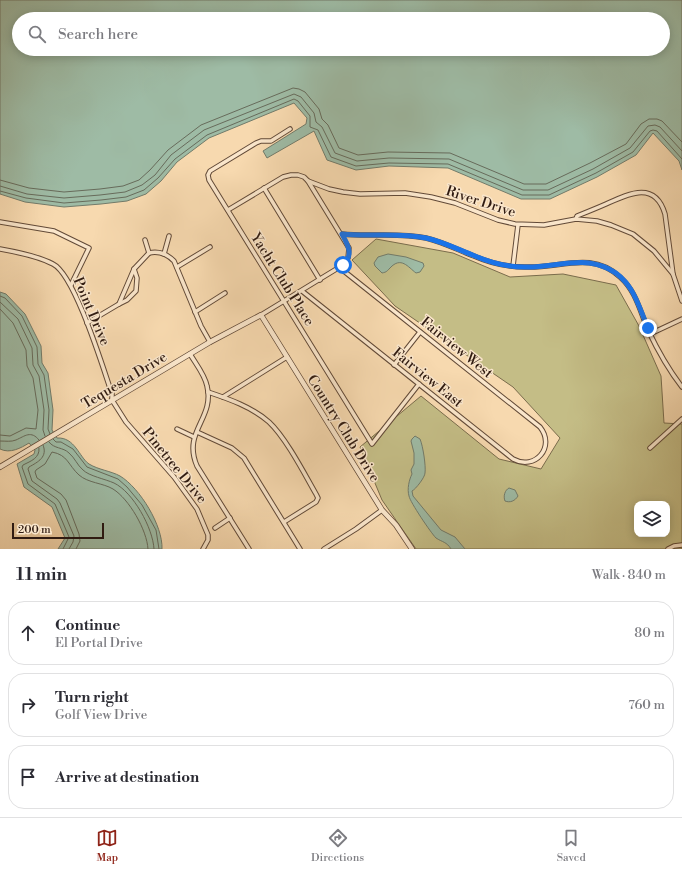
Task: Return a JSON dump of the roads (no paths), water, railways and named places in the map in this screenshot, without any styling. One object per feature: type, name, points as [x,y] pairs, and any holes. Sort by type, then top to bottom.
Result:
[{"type":"street","name":"Yacht Club Place","points":[[290,129],[271,141],[256,143],[209,173],[209,180],[372,444],[419,384]]},
{"type":"street","name":"River Drive","points":[[264,188],[283,177],[296,175],[304,177],[328,189],[347,193],[360,194],[392,192],[431,196],[455,203],[498,220],[518,225],[544,225],[576,219],[605,223],[633,234],[654,251],[673,274],[682,301]]},
{"type":"street","points":[[261,315],[340,268],[348,260],[350,252],[342,234],[308,180]]},
{"type":"street","points":[[228,210],[264,188],[320,280]]},
{"type":"street","points":[[576,219],[577,216],[628,194],[642,192],[652,196],[662,206],[665,214],[673,274]]},
{"type":"street","points":[[0,222],[54,231],[89,248],[71,285]]},
{"type":"street","points":[[513,266],[518,225]]},
{"type":"street","points":[[342,234],[362,236],[394,234],[416,236],[449,245],[484,260],[513,266],[545,267],[571,262],[586,262],[596,264],[610,270],[626,282],[633,292],[659,354],[670,372],[682,387]]},
{"type":"street","points":[[164,254],[169,236]]},
{"type":"street","points":[[145,240],[149,253]]},
{"type":"street","points":[[177,267],[210,247]]},
{"type":"street","name":"Point Drive","points":[[0,250],[26,255],[54,264],[63,272],[71,285],[86,323],[112,394],[112,400]]},
{"type":"street","points":[[119,304],[134,269],[149,253],[153,252],[164,254],[172,259],[177,267],[201,326],[210,342]]},
{"type":"street","name":"Fairview West","points":[[340,268],[540,427],[546,440],[543,452]]},
{"type":"street","points":[[86,323],[127,300],[136,291],[137,278],[134,269]]},
{"type":"street","name":"Fairview East","points":[[302,291],[515,460],[524,463],[533,461],[543,452]]},
{"type":"street","points":[[195,312],[225,294]]},
{"type":"street","name":"Tequesta Drive","points":[[0,467],[210,342],[261,315]]},
{"type":"street","name":"Country Club Drive","points":[[261,315],[382,510],[396,525],[411,547]]},
{"type":"street","points":[[650,334],[682,319]]},
{"type":"street","points":[[394,365],[420,332]]},
{"type":"street","points":[[190,354],[204,376],[208,392],[207,409],[194,437],[193,450],[197,466],[249,549]]},
{"type":"street","points":[[223,396],[287,357]]},
{"type":"street","points":[[208,392],[223,396],[257,413],[272,425],[283,439],[316,494],[318,498],[316,502],[284,522]]},
{"type":"street","name":"Pinetree Drive","points":[[112,400],[126,422],[174,477],[198,509],[208,535],[208,540],[203,549]]},
{"type":"street","points":[[650,448],[682,419]]},
{"type":"street","points":[[177,429],[194,437]]},
{"type":"street","points":[[197,432],[232,448],[240,454],[300,549]]},
{"type":"street","points":[[324,549],[356,529],[382,510]]},
{"type":"street","points":[[215,528],[230,518]]},
{"type":"street","points":[[668,549],[674,546],[682,545]]},
{"type":"street","points":[[405,549],[411,547]]},
{"type":"water","points":[[0,0],[682,0],[682,170],[679,161],[653,133],[636,155],[597,177],[550,199],[521,199],[448,168],[389,166],[356,170],[327,160],[314,131],[267,158],[263,151],[306,124],[307,118],[294,103],[209,138],[177,162],[161,181],[146,194],[127,201],[64,207],[25,202],[0,194]]},
{"type":"water","points":[[388,254],[406,257],[423,263],[424,266],[420,272],[416,273],[404,264],[398,263],[382,273],[374,263],[378,257]]},
{"type":"water","points":[[0,292],[6,294],[25,314],[41,346],[42,363],[48,373],[53,410],[52,430],[57,438],[68,441],[72,444],[89,464],[120,476],[135,489],[149,508],[159,530],[162,549],[58,549],[65,538],[52,507],[24,487],[17,464],[34,454],[35,450],[29,443],[11,451],[0,449]]},
{"type":"water","points":[[415,436],[420,439],[421,442],[424,456],[425,475],[416,488],[412,491],[413,496],[441,530],[455,537],[465,549],[451,549],[446,543],[436,538],[410,499],[408,488],[412,474],[411,470],[414,464],[414,453],[411,441]]},
{"type":"water","points":[[509,488],[515,490],[518,496],[511,502],[505,501],[504,497],[505,492]]}]
